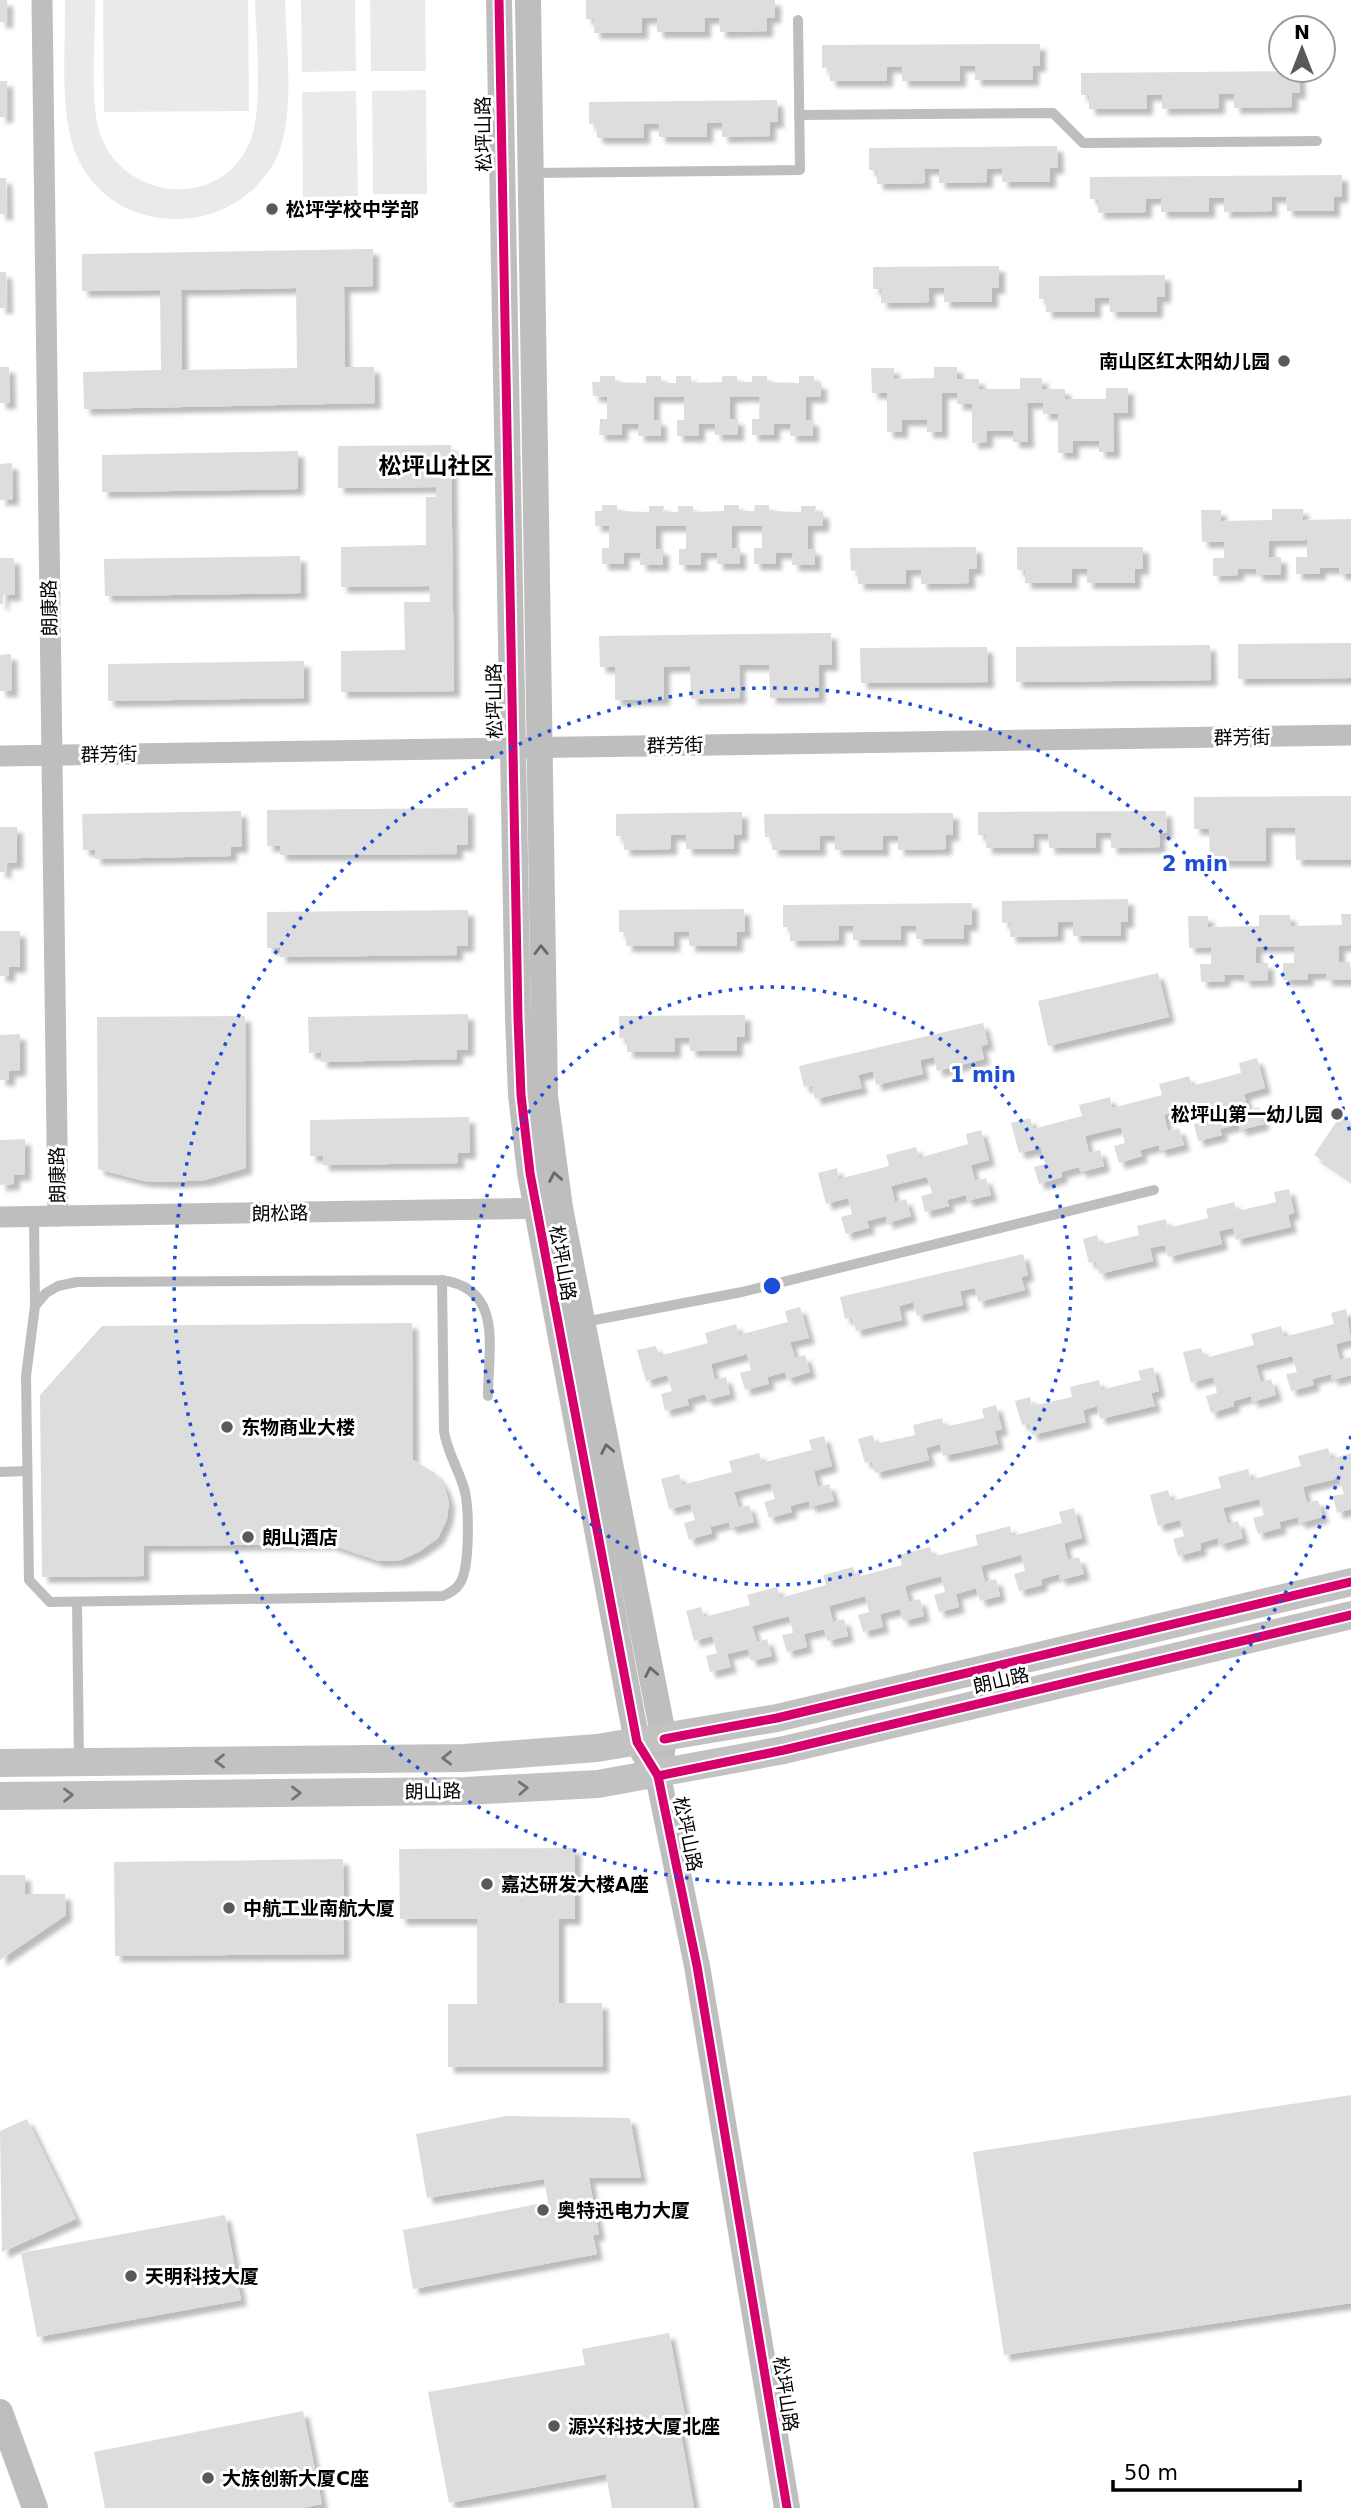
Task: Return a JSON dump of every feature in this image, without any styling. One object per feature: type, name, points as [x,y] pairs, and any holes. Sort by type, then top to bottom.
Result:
[{"type":"main road","name":"朗山路","points":[[0,1763],[464,1758],[651,1741],[777,1718],[1351,1582]]},
{"type":"main road","name":"朗山路","points":[[0,1796],[465,1791],[598,1784],[658,1776],[784,1749],[1351,1615]]},
{"type":"street","name":"朗康路","points":[[42,0],[58,1216]]},
{"type":"street","name":"松坪山路","points":[[499,0],[516,173],[525,748],[542,1025],[548,1208],[697,1966],[787,2508]]},
{"type":"street","name":"松坪山路","points":[[516,173],[528,0]]},
{"type":"street","name":"群芳街","points":[[0,756],[1351,735]]},
{"type":"street","name":"朗松路","points":[[0,1217],[548,1208]]},
{"type":"street","points":[[0,2412],[35,2508]]},
{"type":"lane","points":[[516,173],[800,170],[798,20]]},
{"type":"lane","points":[[799,115],[1053,113],[1083,143],[1317,141]]},
{"type":"lane","points":[[570,1325],[742,1292],[1154,1190]]},
{"type":"lane","points":[[34,1217],[35,1306],[26,1376],[29,1580],[50,1602],[443,1596],[454,1591],[465,1572],[466,1494],[447,1449],[444,1431],[442,1280]]},
{"type":"lane","points":[[35,1306],[46,1293],[58,1286],[76,1282],[442,1280],[469,1287],[483,1302],[488,1319],[488,1396]]},
{"type":"lane","points":[[0,1472],[27,1471]]},
{"type":"lane","points":[[77,1602],[79,1762]]},
{"type":"shaded area","points":[[65,0],[95,0],[95,105],[100,134],[112,156],[129,173],[149,184],[172,189],[195,188],[216,180],[235,166],[249,144],[254,130],[258,94],[255,0],[285,0],[288,81],[286,123],[276,159],[258,185],[234,203],[206,215],[177,219],[147,216],[120,205],[96,186],[78,159],[68,123],[64,81]]},
{"type":"shaded area","points":[[103,0],[248,0],[249,111],[104,112]]},
{"type":"shaded area","points":[[301,0],[355,0],[356,71],[302,72]]},
{"type":"shaded area","points":[[370,0],[425,0],[426,71],[371,71]]},
{"type":"shaded area","points":[[426,90],[427,194],[373,194],[372,91]]},
{"type":"shaded area","points":[[356,91],[358,196],[303,197],[302,92]]},
{"type":"building","points":[[0,0],[7,0],[7,22],[0,22]]},
{"type":"building","points":[[586,0],[775,0],[775,17],[767,18],[767,31],[720,32],[719,18],[705,18],[705,32],[657,32],[657,18],[642,18],[642,33],[594,33],[594,19],[586,19]]},
{"type":"building","points":[[1040,44],[1040,66],[1033,66],[1033,80],[975,80],[975,66],[960,66],[960,81],[902,81],[902,67],[887,67],[887,81],[830,81],[829,67],[822,68],[822,45]]},
{"type":"building","points":[[1267,71],[1267,84],[1300,84],[1300,93],[1292,93],[1292,107],[1234,108],[1234,94],[1219,94],[1219,108],[1162,109],[1162,95],[1147,95],[1147,109],[1089,109],[1089,95],[1081,95],[1081,73]]},
{"type":"building","points":[[0,81],[7,81],[7,117],[0,117]]},
{"type":"building","points":[[777,100],[778,122],[770,122],[770,136],[722,137],[722,123],[707,123],[707,137],[659,137],[659,124],[644,124],[644,138],[597,138],[596,124],[589,124],[589,102]]},
{"type":"building","points":[[1057,146],[1058,168],[1050,168],[1050,182],[1002,182],[1002,168],[987,169],[987,182],[939,183],[939,169],[924,169],[925,183],[877,184],[877,170],[869,170],[869,148]]},
{"type":"building","points":[[1342,175],[1342,197],[1334,197],[1334,211],[1287,211],[1286,197],[1271,197],[1272,211],[1224,212],[1224,198],[1209,198],[1209,212],[1161,212],[1161,198],[1146,199],[1146,212],[1098,213],[1098,199],[1090,199],[1090,177]]},
{"type":"building","points":[[0,178],[6,178],[7,214],[0,214]]},
{"type":"building","points":[[373,249],[373,286],[344,287],[345,367],[374,367],[375,403],[84,409],[83,372],[161,370],[160,290],[82,291],[82,254]],"holes":[[[296,288],[297,368],[182,370],[181,290]]]},
{"type":"building","points":[[999,266],[999,288],[992,288],[992,302],[944,302],[944,288],[929,288],[929,302],[881,303],[881,289],[873,289],[873,267]]},
{"type":"building","points":[[0,272],[6,272],[7,308],[0,308]]},
{"type":"building","points":[[1165,275],[1165,297],[1157,297],[1157,312],[1110,312],[1109,298],[1095,298],[1095,312],[1046,312],[1046,299],[1039,299],[1039,276]]},
{"type":"building","points":[[0,367],[9,367],[10,403],[0,403]]},
{"type":"building","points":[[934,367],[957,367],[957,379],[979,379],[979,389],[1020,389],[1020,378],[1042,378],[1042,389],[1065,389],[1065,399],[1106,399],[1106,388],[1128,388],[1128,413],[1113,413],[1114,452],[1099,452],[1099,441],[1073,441],[1073,453],[1058,453],[1058,414],[1043,414],[1043,403],[1027,403],[1028,442],[1013,442],[1013,431],[987,431],[987,442],[972,443],[972,404],[957,404],[957,393],[942,393],[942,432],[927,432],[927,420],[902,420],[902,432],[887,432],[887,393],[872,393],[871,368],[894,368],[894,379],[934,378]]},
{"type":"building","points":[[600,376],[615,376],[615,382],[646,383],[646,376],[661,376],[661,383],[676,383],[676,376],[691,376],[691,383],[722,382],[722,376],[737,376],[737,382],[752,382],[752,376],[767,376],[767,382],[799,383],[799,376],[814,376],[814,383],[821,383],[821,397],[806,397],[806,420],[813,420],[813,436],[790,436],[791,424],[774,424],[774,435],[752,435],[752,419],[759,419],[760,397],[745,396],[730,397],[730,419],[738,419],[738,435],[715,435],[715,424],[699,424],[699,436],[677,436],[677,420],[684,420],[684,397],[654,397],[654,420],[661,420],[661,436],[638,436],[639,424],[622,424],[622,435],[599,435],[600,419],[607,419],[607,397],[593,396],[592,382],[600,382]]},
{"type":"building","points":[[451,445],[454,691],[341,692],[341,651],[405,650],[404,602],[430,602],[429,586],[341,587],[341,547],[426,545],[426,497],[436,497],[436,487],[338,488],[338,446]]},
{"type":"building","points":[[298,451],[298,489],[102,492],[102,455]]},
{"type":"building","points":[[12,463],[13,499],[0,500],[0,464]]},
{"type":"building","points":[[602,505],[617,505],[617,511],[649,512],[649,506],[664,506],[663,512],[678,512],[678,506],[693,506],[693,512],[724,511],[724,505],[739,505],[739,511],[754,511],[755,505],[769,505],[769,511],[801,512],[801,506],[816,506],[815,512],[823,512],[823,526],[808,526],[808,549],[815,549],[815,565],[792,565],[793,553],[776,553],[776,564],[754,564],[754,548],[762,548],[762,526],[732,526],[732,548],[740,548],[740,564],[717,564],[717,553],[701,553],[701,565],[679,565],[679,549],[686,549],[686,526],[656,526],[656,549],[663,549],[663,565],[640,565],[641,553],[624,553],[624,564],[602,564],[602,548],[609,548],[609,526],[595,526],[595,511],[602,511]]},
{"type":"building","points":[[1272,509],[1303,509],[1303,520],[1351,519],[1351,574],[1339,574],[1339,568],[1320,568],[1320,574],[1296,574],[1296,557],[1307,557],[1307,540],[1269,541],[1269,557],[1281,557],[1281,575],[1257,575],[1256,569],[1238,569],[1238,575],[1213,576],[1213,558],[1224,558],[1224,542],[1202,542],[1201,510],[1221,510],[1221,521],[1272,520]]},
{"type":"building","points":[[976,547],[977,569],[969,569],[969,583],[921,584],[921,570],[906,570],[906,584],[858,584],[858,570],[851,571],[850,548]]},
{"type":"building","points":[[1017,547],[1143,547],[1143,569],[1135,569],[1135,583],[1087,583],[1087,569],[1072,569],[1072,583],[1025,583],[1025,570],[1017,570]]},
{"type":"building","points":[[300,556],[301,593],[105,596],[104,559]]},
{"type":"building","points":[[0,558],[14,558],[15,595],[3,595],[3,604],[0,604]]},
{"type":"building","points":[[831,633],[832,665],[819,665],[819,697],[770,698],[769,665],[739,665],[740,698],[691,699],[690,666],[664,667],[664,699],[615,700],[615,667],[600,667],[599,636]]},
{"type":"building","points":[[1351,643],[1351,678],[1238,679],[1238,644]]},
{"type":"building","points":[[1210,645],[1211,680],[1016,682],[1016,647]]},
{"type":"building","points":[[987,647],[988,682],[861,683],[860,648]]},
{"type":"building","points":[[11,654],[12,691],[0,691],[0,655]]},
{"type":"building","points":[[304,661],[304,698],[108,701],[108,664]]},
{"type":"building","points":[[1351,796],[1351,860],[1296,860],[1295,828],[1266,828],[1266,861],[1210,861],[1209,829],[1194,829],[1194,797]]},
{"type":"building","points":[[468,808],[468,845],[457,845],[457,854],[280,855],[280,846],[267,846],[267,810]]},
{"type":"building","points":[[241,811],[242,847],[231,847],[231,856],[95,859],[95,850],[83,850],[82,814]]},
{"type":"building","points":[[1166,811],[1167,833],[1159,833],[1160,847],[1111,848],[1111,833],[1096,833],[1096,848],[1049,848],[1048,834],[1033,834],[1034,848],[986,848],[986,835],[978,835],[978,812]]},
{"type":"building","points":[[742,812],[742,835],[734,835],[734,849],[686,849],[686,835],[671,835],[671,849],[624,850],[623,836],[616,836],[616,814]]},
{"type":"building","points":[[953,813],[953,835],[946,835],[946,849],[898,850],[898,836],[883,836],[883,850],[835,850],[835,836],[820,836],[820,850],[772,850],[772,837],[765,837],[764,814]]},
{"type":"building","points":[[0,827],[17,827],[17,863],[5,863],[6,872],[0,872]]},
{"type":"building","points":[[1128,899],[1128,922],[1121,922],[1121,936],[1073,936],[1073,922],[1058,922],[1058,936],[1010,937],[1010,922],[1002,923],[1002,901]]},
{"type":"building","points":[[972,903],[972,925],[964,925],[964,939],[916,939],[916,926],[901,926],[901,940],[853,940],[853,926],[839,926],[839,940],[790,941],[790,927],[783,927],[783,905]]},
{"type":"building","points":[[744,909],[745,932],[737,932],[737,946],[689,946],[689,932],[674,932],[674,946],[626,946],[626,932],[619,932],[619,910]]},
{"type":"building","points":[[468,910],[468,946],[457,946],[457,955],[280,957],[280,948],[267,948],[267,912]]},
{"type":"building","points":[[1341,914],[1351,914],[1351,945],[1339,946],[1339,962],[1350,962],[1351,980],[1326,980],[1326,973],[1307,974],[1308,980],[1283,980],[1283,963],[1294,963],[1294,946],[1256,947],[1256,963],[1268,963],[1268,980],[1244,981],[1244,975],[1224,975],[1225,981],[1201,982],[1200,964],[1211,964],[1211,947],[1189,948],[1188,916],[1208,916],[1208,927],[1259,926],[1259,915],[1290,915],[1291,926],[1342,925]]},
{"type":"building","points":[[0,931],[20,931],[20,967],[9,967],[9,976],[0,976]]},
{"type":"building","points":[[1158,973],[1169,1017],[1048,1046],[1038,1001]]},
{"type":"building","points":[[468,1014],[468,1050],[457,1050],[457,1059],[321,1062],[321,1052],[309,1053],[308,1017]]},
{"type":"building","points":[[745,1015],[745,1037],[737,1037],[737,1051],[690,1051],[689,1038],[675,1038],[675,1052],[627,1052],[627,1038],[619,1038],[619,1016]]},
{"type":"building","points":[[245,1016],[246,1168],[205,1180],[171,1182],[144,1181],[98,1169],[97,1017]]},
{"type":"building","points":[[983,1023],[988,1044],[981,1046],[984,1059],[937,1071],[934,1057],[920,1060],[923,1074],[876,1085],[873,1071],[858,1075],[862,1088],[815,1099],[812,1086],[804,1087],[799,1066]]},
{"type":"building","points":[[20,1034],[20,1070],[9,1071],[9,1080],[0,1080],[0,1035]]},
{"type":"building","points":[[1257,1058],[1265,1088],[1244,1094],[1248,1110],[1259,1107],[1264,1124],[1240,1130],[1239,1124],[1220,1129],[1222,1135],[1198,1141],[1194,1124],[1205,1122],[1200,1105],[1164,1115],[1168,1131],[1179,1128],[1184,1145],[1160,1151],[1159,1145],[1140,1150],[1142,1156],[1119,1163],[1114,1146],[1125,1143],[1121,1127],[1085,1136],[1089,1153],[1100,1150],[1104,1166],[1081,1172],[1079,1167],[1061,1172],[1062,1177],[1039,1184],[1034,1167],[1045,1164],[1041,1148],[1019,1153],[1011,1123],[1030,1118],[1033,1129],[1082,1116],[1079,1105],[1110,1097],[1112,1108],[1162,1095],[1159,1084],[1189,1076],[1192,1086],[1241,1073],[1239,1063]]},
{"type":"building","points":[[1341,1115],[1351,1122],[1351,1180],[1314,1155]]},
{"type":"building","points":[[469,1117],[470,1153],[458,1153],[458,1163],[323,1165],[323,1156],[310,1156],[310,1120]]},
{"type":"building","points":[[981,1130],[989,1160],[971,1165],[975,1181],[986,1178],[991,1195],[967,1201],[966,1195],[947,1200],[949,1206],[925,1212],[921,1196],[932,1193],[927,1177],[891,1186],[895,1202],[906,1199],[911,1216],[887,1223],[886,1216],[867,1221],[869,1228],[846,1234],[841,1217],[852,1214],[848,1198],[826,1204],[818,1173],[837,1168],[839,1179],[889,1166],[886,1155],[916,1147],[919,1158],[968,1144],[966,1134]]},
{"type":"building","points":[[25,1139],[25,1175],[14,1175],[14,1184],[0,1185],[0,1140]]},
{"type":"building","points":[[1289,1189],[1294,1213],[1288,1215],[1291,1227],[1236,1240],[1233,1228],[1219,1231],[1222,1244],[1168,1257],[1165,1245],[1150,1248],[1153,1261],[1099,1274],[1096,1261],[1089,1263],[1083,1239],[1097,1235],[1100,1245],[1139,1235],[1137,1226],[1166,1219],[1168,1228],[1208,1218],[1206,1209],[1234,1202],[1237,1211],[1276,1202],[1274,1192]]},
{"type":"building","points":[[1023,1254],[1028,1275],[1021,1277],[1025,1290],[978,1302],[975,1288],[960,1291],[963,1305],[917,1316],[913,1302],[899,1306],[902,1320],[856,1331],[852,1317],[845,1319],[840,1297]]},
{"type":"building","points":[[800,1307],[809,1338],[790,1342],[795,1358],[805,1355],[810,1372],[787,1379],[785,1372],[767,1377],[769,1384],[745,1390],[740,1373],[751,1370],[747,1354],[711,1364],[715,1380],[726,1377],[730,1394],[707,1400],[705,1394],[687,1399],[689,1405],[665,1411],[661,1394],[672,1391],[667,1375],[646,1381],[637,1350],[656,1346],[659,1356],[708,1343],[705,1333],[736,1324],[739,1335],[788,1322],[785,1311]]},
{"type":"building","points":[[1346,1309],[1351,1340],[1336,1344],[1340,1360],[1351,1357],[1351,1375],[1332,1380],[1331,1374],[1312,1379],[1314,1385],[1291,1391],[1286,1374],[1297,1372],[1292,1356],[1256,1365],[1261,1382],[1271,1379],[1276,1395],[1252,1402],[1251,1396],[1233,1401],[1234,1406],[1211,1413],[1206,1396],[1217,1393],[1213,1377],[1191,1383],[1183,1352],[1201,1348],[1205,1358],[1254,1345],[1251,1334],[1281,1326],[1284,1337],[1334,1324],[1331,1313]]},
{"type":"building","name":"东物商业大楼","points":[[412,1323],[413,1460],[435,1473],[444,1486],[449,1502],[447,1519],[438,1538],[420,1551],[401,1560],[379,1561],[329,1544],[144,1546],[144,1576],[42,1577],[40,1395],[102,1326]]},
{"type":"building","points":[[1153,1367],[1159,1391],[1151,1393],[1155,1406],[1100,1419],[1097,1406],[1083,1410],[1086,1422],[1032,1435],[1029,1423],[1022,1425],[1015,1401],[1030,1397],[1032,1406],[1072,1397],[1070,1387],[1099,1380],[1101,1390],[1141,1380],[1138,1371]]},
{"type":"building","points":[[996,1405],[1002,1429],[995,1431],[998,1444],[943,1456],[940,1444],[926,1448],[929,1460],[875,1473],[872,1461],[865,1463],[858,1439],[873,1435],[875,1444],[915,1435],[913,1425],[942,1418],[944,1427],[984,1418],[982,1409]]},
{"type":"building","points":[[824,1436],[832,1466],[814,1471],[818,1487],[829,1484],[834,1501],[810,1507],[809,1501],[790,1506],[792,1512],[769,1518],[764,1502],[775,1499],[770,1483],[734,1492],[739,1508],[749,1505],[754,1522],[730,1528],[729,1522],[710,1527],[712,1533],[689,1540],[684,1523],[695,1520],[690,1504],[669,1509],[661,1479],[679,1474],[682,1485],[732,1472],[729,1461],[759,1453],[762,1463],[812,1450],[809,1440]]},
{"type":"building","points":[[1328,1448],[1331,1459],[1351,1453],[1351,1509],[1337,1513],[1333,1496],[1344,1494],[1339,1478],[1303,1487],[1307,1503],[1318,1500],[1323,1517],[1299,1523],[1298,1517],[1279,1522],[1281,1528],[1258,1534],[1253,1518],[1264,1515],[1259,1499],[1223,1508],[1228,1524],[1238,1521],[1243,1538],[1219,1545],[1218,1538],[1200,1543],[1201,1550],[1178,1556],[1173,1539],[1184,1536],[1180,1520],[1158,1526],[1150,1495],[1168,1490],[1171,1501],[1221,1488],[1218,1477],[1248,1469],[1251,1480],[1301,1466],[1298,1456]]},
{"type":"building","points":[[1074,1508],[1082,1538],[1064,1543],[1068,1560],[1079,1557],[1084,1574],[1060,1580],[1059,1574],[1041,1579],[1042,1585],[1019,1591],[1014,1574],[1025,1571],[1021,1555],[981,1566],[985,1582],[996,1579],[1000,1596],[980,1601],[976,1588],[956,1594],[959,1607],[939,1612],[934,1595],[945,1592],[941,1576],[905,1586],[909,1602],[920,1599],[924,1616],[903,1621],[900,1609],[880,1614],[883,1627],[863,1632],[858,1615],[869,1612],[865,1596],[829,1606],[833,1622],[844,1619],[848,1636],[827,1641],[824,1629],[804,1634],[807,1647],[787,1652],[782,1635],[793,1633],[789,1616],[752,1626],[757,1642],[767,1639],[772,1656],[751,1661],[748,1649],[727,1654],[731,1667],[710,1672],[706,1656],[717,1653],[712,1636],[694,1641],[686,1611],[701,1607],[704,1617],[750,1605],[747,1595],[777,1587],[780,1598],[826,1585],[823,1575],[853,1567],[857,1577],[902,1565],[899,1555],[930,1547],[933,1557],[978,1545],[975,1535],[1010,1526],[1012,1536],[1062,1523],[1059,1512]]},
{"type":"building","points":[[575,1848],[575,1919],[559,1919],[559,2003],[602,2003],[603,2067],[448,2067],[448,2004],[477,2004],[477,1919],[400,1919],[399,1849]]},
{"type":"building","name":"中航工业南航大厦","points":[[343,1859],[344,1954],[115,1956],[114,1862]]},
{"type":"building","points":[[0,1875],[25,1875],[25,1894],[65,1894],[66,1915],[0,1960]]},
{"type":"building","points":[[1351,2095],[1351,2303],[1004,2355],[973,2152]]},
{"type":"building","name":"奥特迅电力大厦","points":[[506,2116],[630,2118],[641,2178],[589,2178],[599,2235],[593,2235],[597,2254],[413,2289],[403,2230],[548,2202],[544,2179],[427,2198],[416,2134]]},
{"type":"building","points":[[27,2119],[76,2219],[2,2252],[0,2131]]},
{"type":"building","name":"天明科技大厦","points":[[225,2215],[241,2300],[37,2337],[21,2253]]},
{"type":"building","name":"源兴科技大厦北座","points":[[669,2333],[685,2416],[678,2418],[694,2508],[612,2508],[606,2474],[449,2503],[428,2392],[585,2365],[582,2349]]},
{"type":"building","name":"大族创新大厦C座","points":[[303,2411],[322,2504],[302,2508],[105,2508],[94,2452]]},
{"type":"cycle path","points":[[499,0],[521,1095],[530,1173],[637,1742],[658,1776],[697,1966],[787,2508]]},
{"type":"cycle path","points":[[664,1739],[777,1718],[1351,1582]]},
{"type":"cycle path","points":[[658,1776],[784,1750],[1351,1615]]},
{"type":"place","name":"松坪学校中学部","points":[[272,209]]},
{"type":"place","name":"南山区红太阳幼儿园","points":[[1284,361]]},
{"type":"place","name":"松坪山第一幼儿园","points":[[1337,1114]]},
{"type":"place","name":"东物商业大楼","points":[[227,1427]]},
{"type":"place","name":"朗山酒店","points":[[248,1537]]},
{"type":"place","name":"嘉达研发大楼A座","points":[[487,1884]]},
{"type":"place","name":"中航工业南航大厦","points":[[229,1908]]},
{"type":"place","name":"奥特迅电力大厦","points":[[543,2210]]},
{"type":"place","name":"天明科技大厦","points":[[131,2276]]},
{"type":"place","name":"源兴科技大厦北座","points":[[554,2426]]},
{"type":"place","name":"大族创新大厦C座","points":[[208,2478]]},
{"type":"district","name":"松坪山社区","points":[[436,466]]}]
